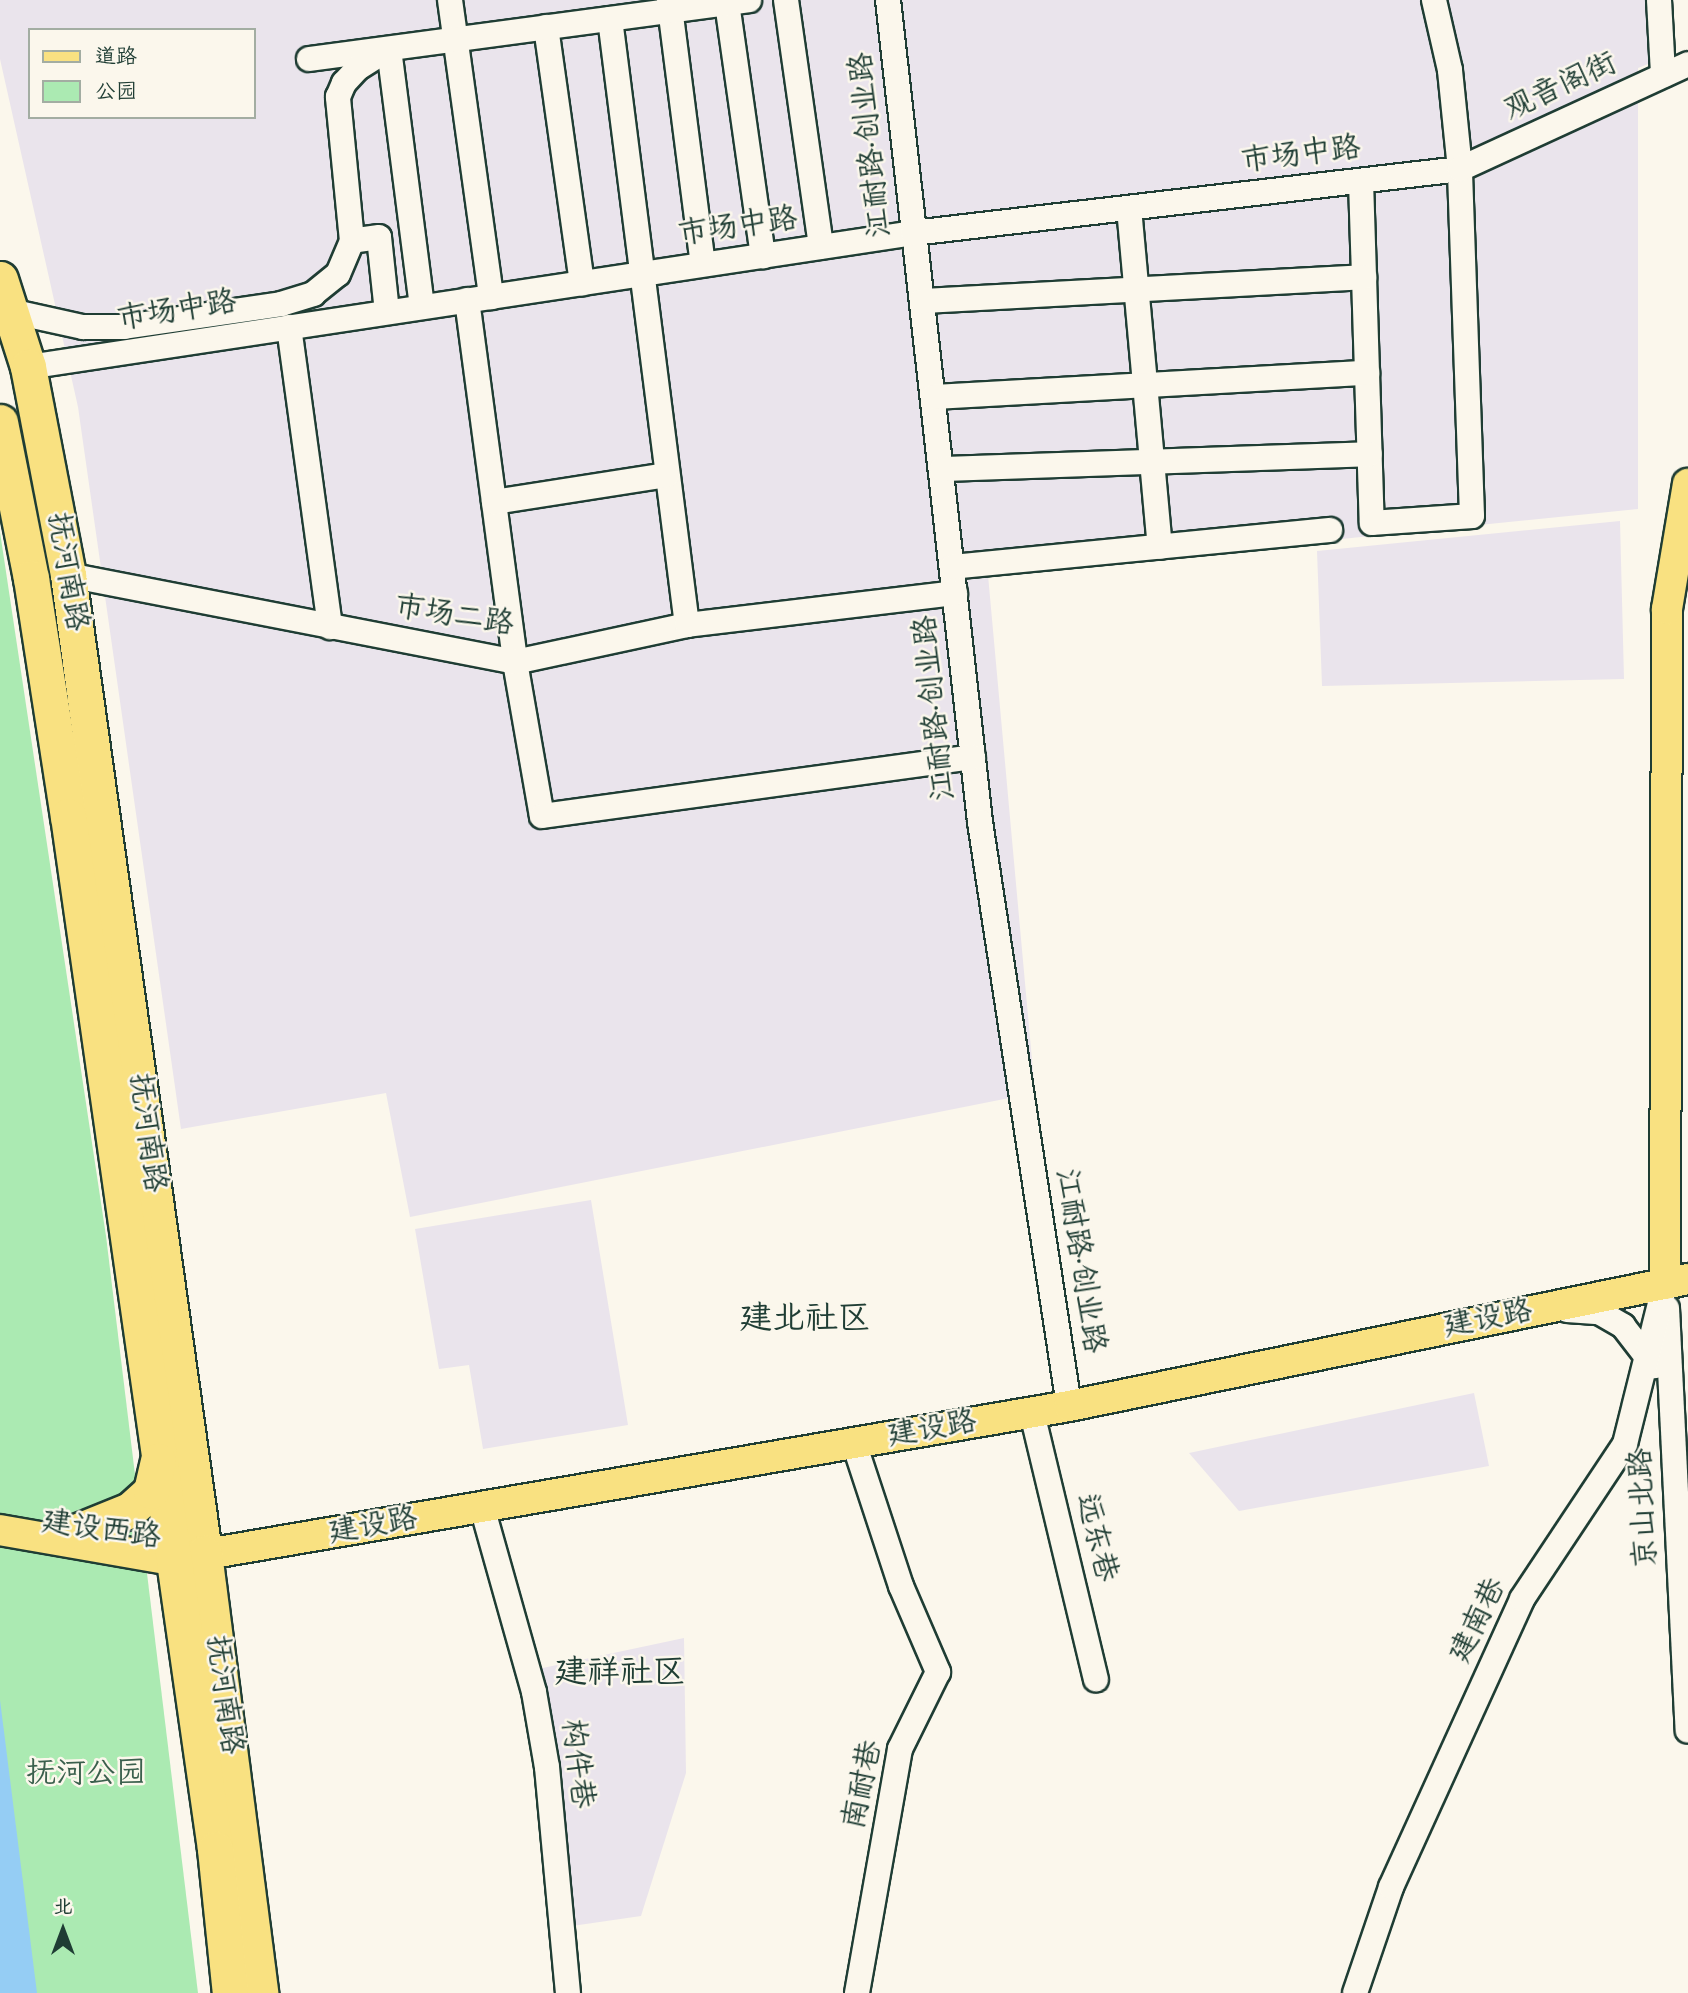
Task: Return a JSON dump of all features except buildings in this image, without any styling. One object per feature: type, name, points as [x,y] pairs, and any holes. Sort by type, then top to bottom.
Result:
[{"type":"highway","name":"抚河南路","points":[[5,295],[28,367],[68,575],[187,1549],[230,1993]]},
{"type":"highway","name":"抚河南路","points":[[0,422],[31,578],[68,816],[158,1461],[187,1549],[260,1993]]},
{"type":"highway","points":[[77,1538],[130,1510],[151,1491],[158,1461]]},
{"type":"main road","points":[[1680,1281],[1667,609],[1688,484]]},
{"type":"main road","points":[[1680,1281],[1688,1257]]},
{"type":"main road","name":"建设路","points":[[187,1549],[482,1507],[1031,1413],[1680,1281]]},
{"type":"main road","name":"建设西路","points":[[0,1515],[77,1538]]},
{"type":"main road","name":"建设西路","points":[[0,1530],[187,1549]]},
{"type":"street","points":[[450,0],[456,40],[479,299],[494,502],[514,662],[542,816],[973,757]]},
{"type":"street","points":[[786,0],[821,247]]},
{"type":"street","name":"江耐路·创业路","points":[[888,0],[973,757],[1069,1406]]},
{"type":"street","points":[[1361,181],[1372,523],[1472,516],[1460,169],[1450,70],[1434,0]]},
{"type":"street","points":[[1659,0],[1663,75]]},
{"type":"street","points":[[309,60],[610,19],[670,5],[738,1],[763,256]]},
{"type":"street","points":[[670,5],[703,264]]},
{"type":"street","points":[[610,19],[687,625]]},
{"type":"street","points":[[545,27],[582,283]]},
{"type":"street","points":[[5,295],[83,327],[124,327],[281,304],[313,294],[338,274],[352,241],[338,97],[344,83],[358,68],[389,49]]},
{"type":"street","points":[[389,49],[422,307]]},
{"type":"street","name":"观音阁街","points":[[1460,169],[1688,64]]},
{"type":"street","name":"市场中路","points":[[28,367],[914,233],[1460,169]]},
{"type":"street","points":[[1129,208],[1160,547]]},
{"type":"street","points":[[352,241],[379,237],[387,312]]},
{"type":"street","points":[[922,301],[1364,276]]},
{"type":"street","points":[[289,327],[330,627]]},
{"type":"street","points":[[933,397],[1367,373]]},
{"type":"street","points":[[942,469],[1370,454]]},
{"type":"street","points":[[494,502],[667,475]]},
{"type":"street","points":[[952,567],[1330,530]]},
{"type":"street","name":"市场二路","points":[[68,575],[514,662],[687,625],[955,593]]},
{"type":"street","name":"建南巷","points":[[1355,1993],[1391,1888],[1522,1600],[1625,1444],[1647,1355],[1680,1281]]},
{"type":"street","name":"京山北路","points":[[1680,1281],[1671,1398],[1688,1730]]},
{"type":"street","points":[[1545,1308],[1599,1312],[1623,1326],[1647,1355],[1671,1398]]},
{"type":"street","name":"远东巷","points":[[1031,1413],[1096,1679]]},
{"type":"street","name":"南耐巷","points":[[854,1443],[901,1586],[938,1672],[900,1749],[857,1993]]},
{"type":"street","name":"构件巷","points":[[482,1507],[534,1692],[547,1767],[568,1993]]},
{"type":"shaded area","points":[[0,0],[1666,0],[1670,55],[1638,68],[1638,509],[988,575],[1035,1093],[410,1217],[386,1093],[181,1129],[78,407],[0,59]]},
{"type":"shaded area","points":[[1620,521],[1624,679],[1322,686],[1317,551]]},
{"type":"shaded area","points":[[591,1200],[628,1425],[483,1449],[469,1365],[439,1369],[415,1229]]},
{"type":"shaded area","points":[[1474,1393],[1489,1466],[1239,1511],[1189,1453]]},
{"type":"shaded area","points":[[684,1638],[686,1773],[641,1916],[572,1926],[538,1669]]},
{"type":"green space","name":"抚河公园","points":[[0,532],[106,1236],[198,1993],[32,1993],[0,1772]]},
{"type":"water","points":[[0,1700],[37,1993],[0,1993]]},
{"type":"district","name":"建北社区","points":[[805,1321]]},
{"type":"district","name":"建祥社区","points":[[620,1675]]}]
